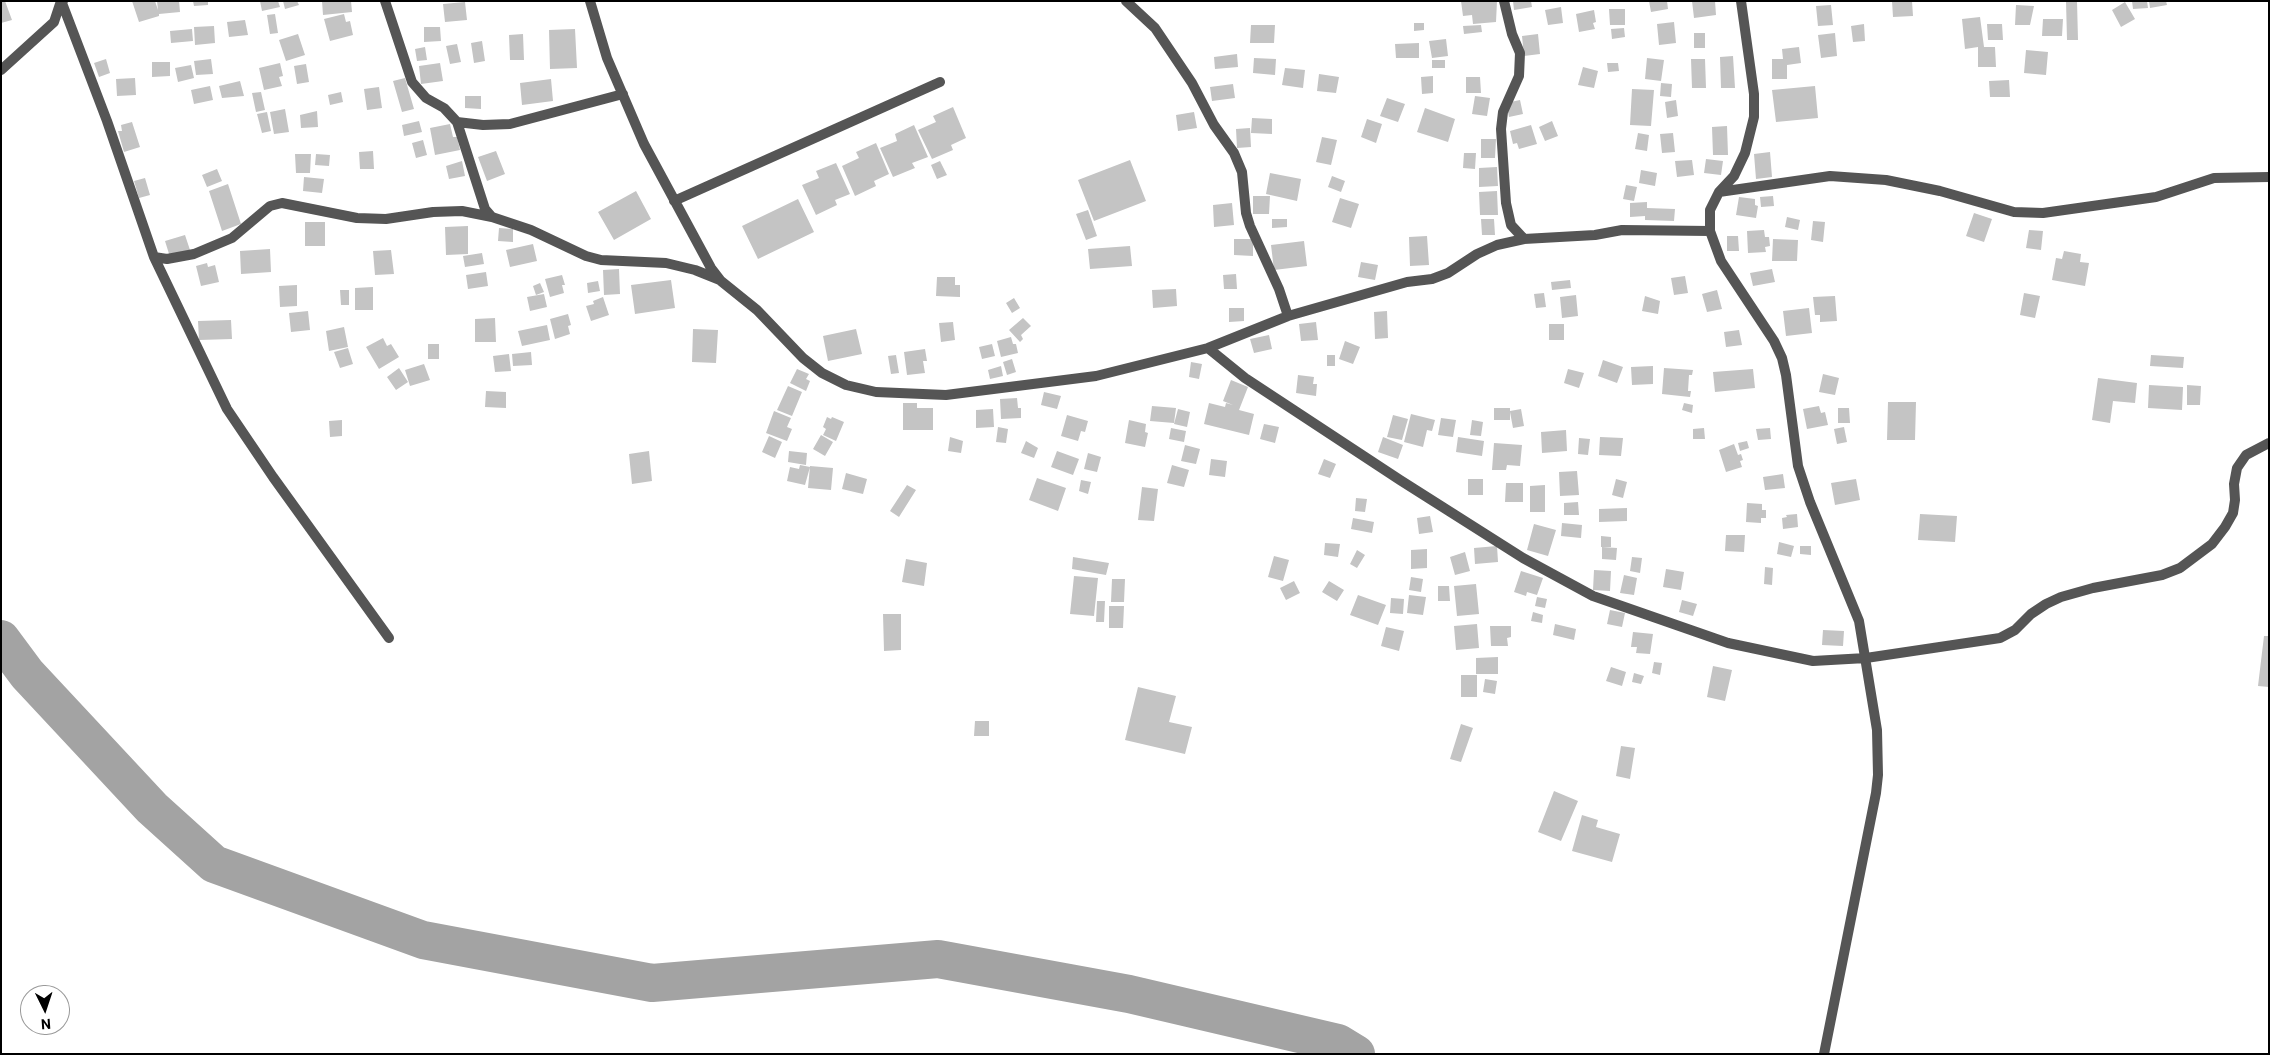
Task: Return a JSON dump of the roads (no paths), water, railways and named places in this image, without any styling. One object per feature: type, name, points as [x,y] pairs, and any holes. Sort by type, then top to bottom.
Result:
[{"type":"street","points":[[384,1],[412,82],[426,98],[444,108],[457,122],[485,209],[492,218]]},
{"type":"street","points":[[590,1],[607,58],[644,144],[711,268],[721,281],[757,310],[803,358],[822,373],[846,385],[876,392],[946,395],[1096,376],[1208,348],[1288,316],[1407,282],[1432,279],[1448,273],[1477,254],[1497,245],[1524,239],[1595,235],[1622,230],[1710,231]]},
{"type":"street","points":[[1126,1],[1155,28],[1192,83],[1214,125],[1234,153],[1242,172],[1246,213],[1250,226],[1279,289],[1288,316]]},
{"type":"street","points":[[1504,1],[1512,34],[1520,53],[1519,76],[1503,112],[1501,129],[1506,203],[1511,224],[1524,239]]},
{"type":"street","points":[[1741,1],[1754,94],[1754,117],[1745,153],[1734,176],[1718,192],[1710,210],[1710,231],[1721,261],[1774,341],[1782,358],[1798,466],[1810,502],[1859,621],[1877,730],[1878,775],[1848,940],[1824,1054]]},
{"type":"street","points":[[1,70],[54,22],[62,2]]},
{"type":"street","points":[[62,2],[107,121],[154,257],[227,409],[273,477],[389,638]]},
{"type":"street","points":[[674,201],[940,82]]},
{"type":"street","points":[[457,122],[484,125],[510,124],[622,94]]},
{"type":"street","points":[[1718,192],[1830,176],[1886,180],[2014,212],[2043,213],[2156,197],[2214,178],[2269,177]]},
{"type":"street","points":[[154,257],[167,259],[202,251],[232,238],[270,206],[282,203],[357,218],[386,219],[433,212],[462,211],[531,230],[586,256],[601,260],[666,263],[695,270],[721,281]]},
{"type":"street","points":[[1208,348],[1246,378],[1400,480],[1523,558],[1593,596],[1728,643],[1813,662],[1866,658],[2000,638],[2015,630],[2031,614],[2061,597],[2093,588],[2162,574],[2180,568],[2212,544],[2225,527],[2233,513],[2235,500],[2234,484],[2238,468],[2246,455],[2269,443]]},
{"type":"waterway","points":[[1,639],[27,674],[152,808],[214,864],[423,940],[652,983],[938,959],[1129,994],[1338,1043],[1356,1054]]}]
